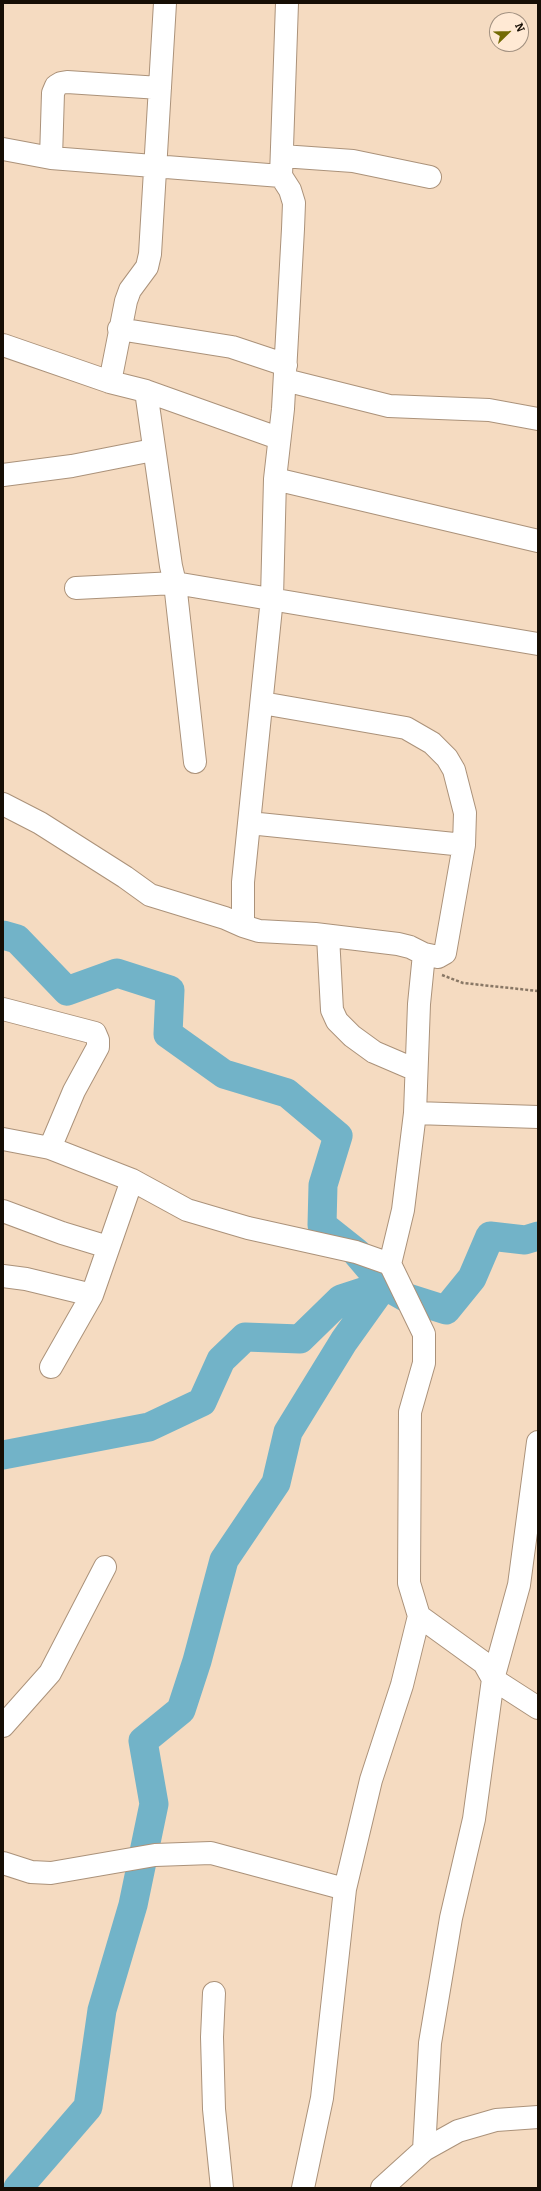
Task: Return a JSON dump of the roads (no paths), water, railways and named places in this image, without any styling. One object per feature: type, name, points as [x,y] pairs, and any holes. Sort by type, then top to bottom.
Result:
[{"type":"street","points":[[110,382],[119,329],[130,290],[147,267],[150,254],[165,3]]},
{"type":"street","points":[[243,926],[242,906],[249,823],[272,598],[275,479],[285,373],[294,203],[281,166],[287,3]]},
{"type":"street","points":[[51,158],[53,93],[56,86],[67,82],[160,88]]},
{"type":"street","points":[[3,149],[51,158],[155,165],[281,166],[353,160],[430,176]]},
{"type":"street","points":[[119,329],[232,346],[285,373],[389,406],[489,410],[538,419]]},
{"type":"street","points":[[3,345],[110,382],[146,391],[278,438]]},
{"type":"street","points":[[146,391],[175,583],[195,762]]},
{"type":"street","points":[[3,475],[72,466],[154,450]]},
{"type":"street","points":[[275,479],[538,541]]},
{"type":"street","points":[[76,588],[175,583],[272,598],[538,644]]},
{"type":"street","points":[[262,704],[406,728],[432,743],[447,758],[454,770],[460,787],[465,813],[464,845],[445,953],[438,957],[424,960]]},
{"type":"street","points":[[3,804],[40,823],[125,877],[150,895],[225,918],[259,931],[328,936],[398,944],[410,947],[424,960]]},
{"type":"street","points":[[249,823],[464,845]]},
{"type":"street","points":[[328,936],[332,1010],[337,1021],[352,1036],[374,1052],[416,1070]]},
{"type":"street","points":[[303,2188],[322,2098],[345,1889],[371,1780],[402,1685],[419,1616],[409,1584],[410,1412],[424,1363],[424,1334],[390,1264],[403,1210],[415,1113],[416,1070],[424,960]]},
{"type":"street","points":[[3,1009],[95,1033],[98,1040],[98,1047],[74,1091],[50,1148]]},
{"type":"street","points":[[415,1113],[538,1117]]},
{"type":"street","points":[[3,1139],[50,1148],[132,1180],[187,1210],[248,1228],[356,1252],[390,1264]]},
{"type":"street","points":[[51,1367],[92,1295],[132,1180]]},
{"type":"street","points":[[3,1211],[62,1233],[108,1246]]},
{"type":"street","points":[[3,1276],[26,1278],[92,1295]]},
{"type":"street","points":[[424,2150],[430,2043],[451,1918],[474,1819],[493,1679],[519,1585],[538,1442]]},
{"type":"street","points":[[3,1726],[50,1673],[106,1567]]},
{"type":"street","points":[[419,1616],[484,1663],[493,1679],[538,1708]]},
{"type":"street","points":[[3,1863],[31,1872],[51,1873],[155,1856],[211,1853],[345,1889]]},
{"type":"street","points":[[214,1993],[212,2037],[214,2109],[222,2188]]},
{"type":"street","points":[[382,2188],[424,2150],[458,2130],[496,2120],[538,2117]]},
{"type":"waterway","points":[[3,935],[17,939],[67,991],[117,973],[170,990],[168,1034],[224,1074],[287,1093],[338,1136],[323,1185],[322,1225],[356,1252],[384,1285],[405,1297],[446,1310],[472,1278],[490,1236],[525,1240],[538,1236]]},
{"type":"waterway","points":[[3,1455],[149,1427],[202,1402],[221,1360],[245,1337],[300,1339],[341,1299],[384,1285]]},
{"type":"waterway","points":[[18,2188],[88,2107],[102,2010],[133,1905],[154,1804],[143,1741],[181,1710],[197,1661],[224,1560],[276,1483],[288,1432],[344,1341],[384,1285]]}]
